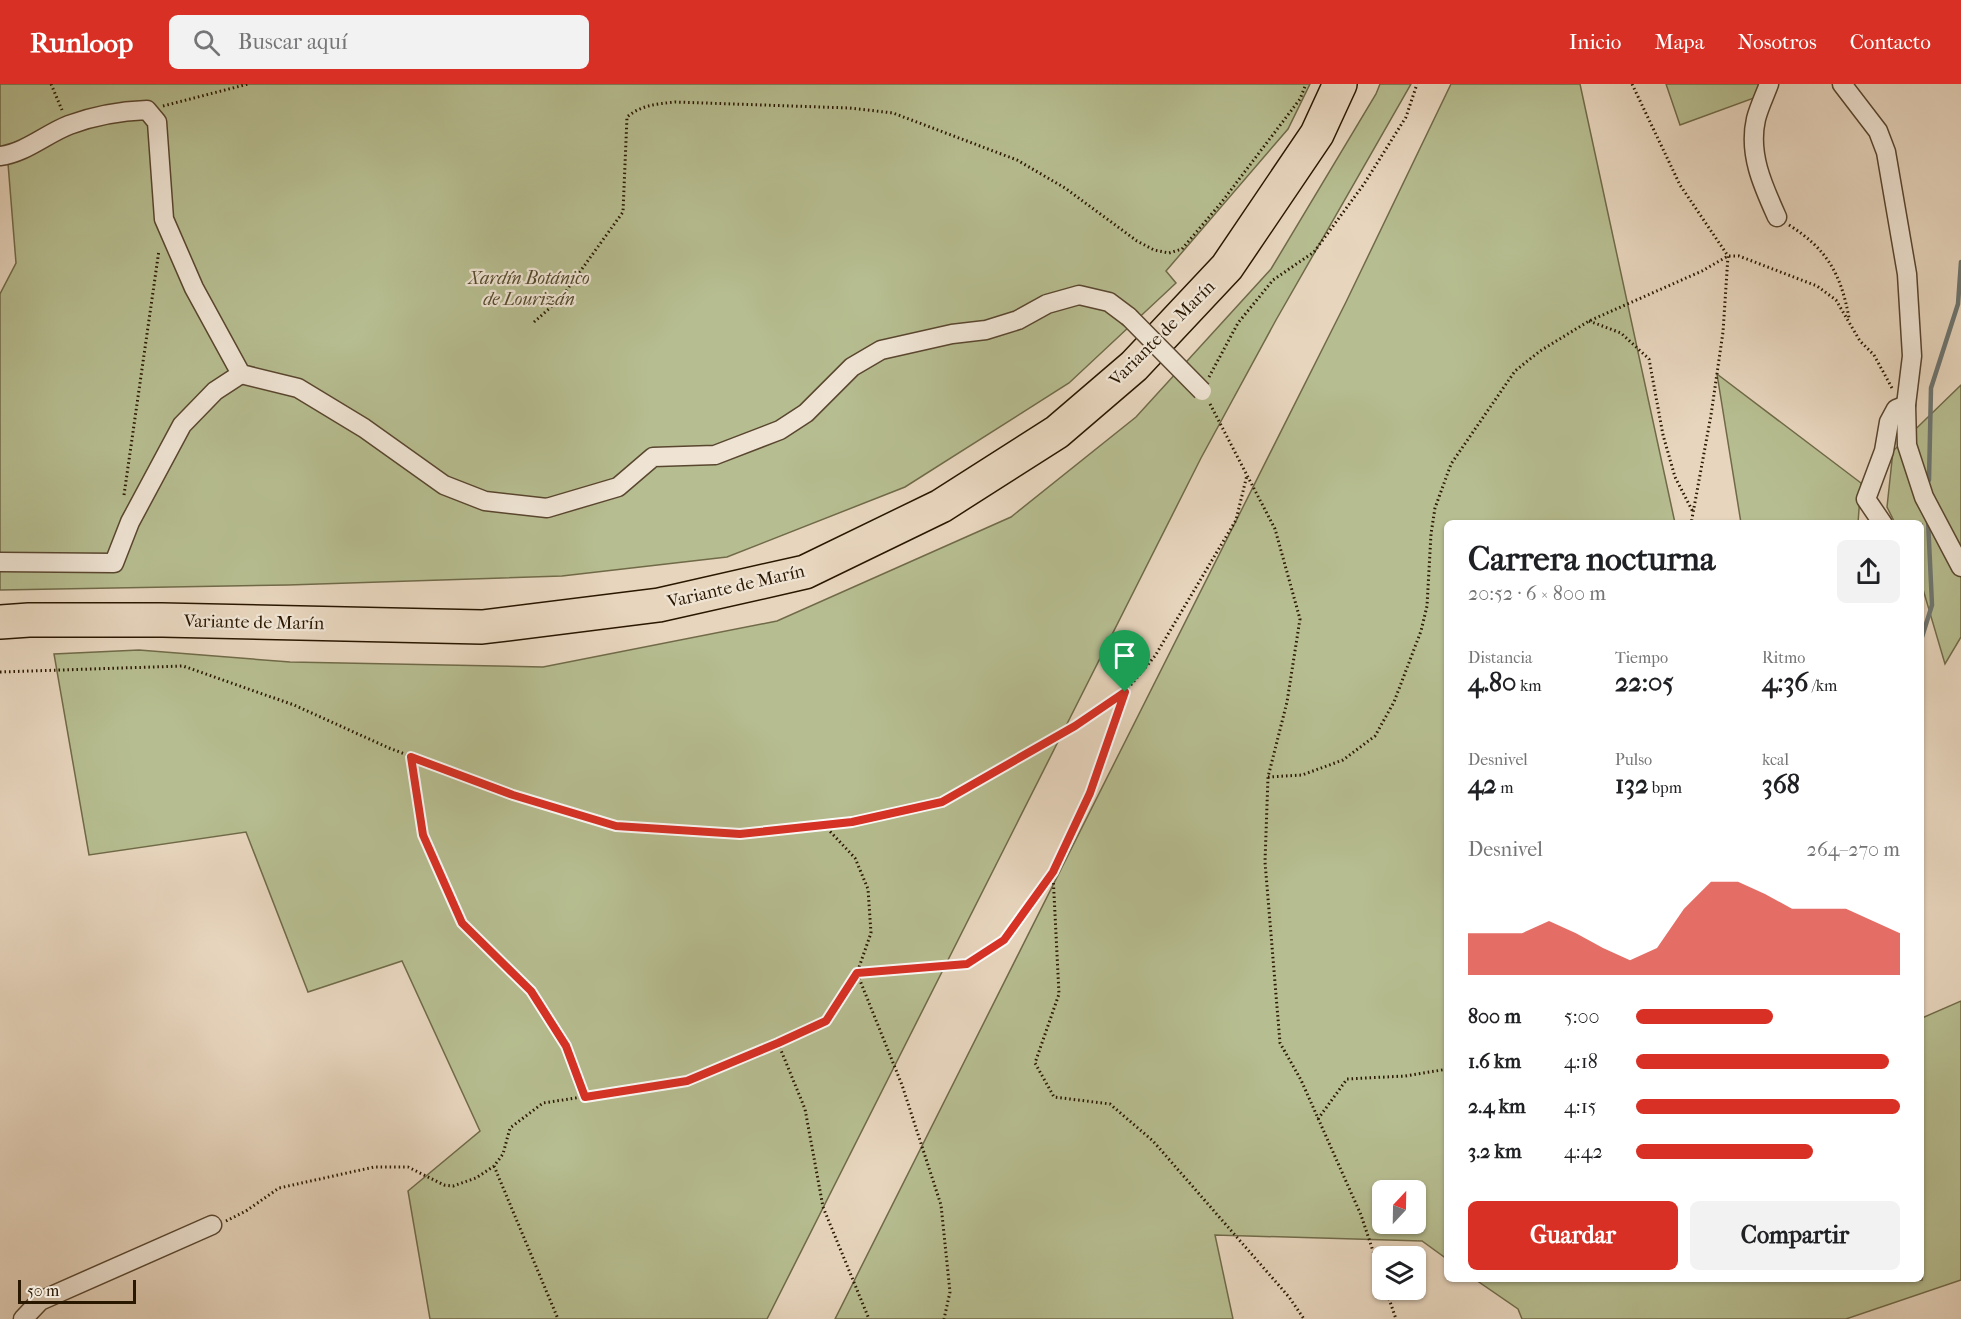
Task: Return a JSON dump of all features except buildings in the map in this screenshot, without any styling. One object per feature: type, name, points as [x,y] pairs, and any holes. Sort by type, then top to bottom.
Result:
[{"type":"highway","name":"Variante de Marín","points":[[0,622],[162,620],[482,627],[659,605],[805,572],[941,506],[1058,432],[1134,366],[1227,267],[1317,134],[1340,84]]},
{"type":"street","points":[[1769,84],[1756,119],[1754,156],[1764,190],[1777,217]]},
{"type":"street","points":[[1842,84],[1878,131],[1886,152],[1907,274],[1912,356],[1905,405],[1907,444],[1916,476],[1961,567]]},
{"type":"street","points":[[0,156],[23,149],[68,125],[129,111],[147,110],[157,122],[164,219],[194,288],[241,374]]},
{"type":"street","points":[[0,562],[114,563],[130,522],[182,425],[215,391],[241,374],[298,388],[364,428],[444,485],[485,501],[547,508],[618,487],[653,457],[715,455],[780,430],[806,413],[852,366],[880,350],[952,334],[986,330],[1018,320],[1047,304],[1079,295],[1109,302],[1129,317],[1203,391]]},
{"type":"street","points":[[1880,520],[1866,499],[1884,451],[1888,422],[1896,409],[1905,405]]},
{"type":"street","points":[[24,1319],[40,1301],[212,1225]]},
{"type":"path","points":[[51,84],[68,125]]},
{"type":"path","points":[[147,110],[249,84]]},
{"type":"path","points":[[534,322],[561,298],[623,212],[627,117],[635,110],[648,105],[675,102],[850,108],[893,113],[1017,160],[1065,188],[1137,241],[1154,250],[1169,253],[1182,249],[1221,203],[1300,99],[1306,84]]},
{"type":"path","points":[[1372,1248],[1361,1215],[1301,1080],[1280,1043],[1265,861],[1268,777],[1287,702],[1300,618],[1275,529],[1203,391],[1217,358],[1238,323],[1273,280],[1314,252],[1364,184],[1406,117],[1417,84]]},
{"type":"path","points":[[1632,84],[1680,185],[1728,256],[1723,332],[1692,520]]},
{"type":"path","points":[[1777,217],[1810,238],[1828,260],[1844,287],[1849,320]]},
{"type":"path","points":[[123,503],[164,219]]},
{"type":"path","points":[[1268,777],[1302,775],[1343,760],[1375,736],[1394,702],[1421,631],[1428,606],[1431,534],[1436,508],[1451,465],[1515,371],[1548,346],[1589,321],[1702,271],[1728,256],[1749,259],[1817,286],[1836,300],[1860,341],[1874,355],[1898,399],[1905,405]]},
{"type":"path","points":[[1589,321],[1621,333],[1649,359],[1663,435],[1675,477],[1694,514]]},
{"type":"path","points":[[0,672],[183,666],[294,705],[411,757],[513,795],[616,826],[740,834],[852,822],[942,802],[1075,726],[1125,692],[1155,656],[1236,520],[1247,475]]},
{"type":"path","points":[[857,973],[967,964],[1004,940],[1053,872],[1090,793],[1125,692]]},
{"type":"path","points":[[411,757],[423,835],[462,923],[531,991],[566,1046],[585,1097]]},
{"type":"path","points":[[212,1225],[230,1220],[279,1188],[374,1167],[408,1167],[444,1185],[453,1186],[476,1178],[494,1166],[503,1154],[510,1128],[543,1103],[687,1081],[826,1021],[857,973],[871,933],[868,889],[855,858],[824,825]]},
{"type":"path","points":[[1053,872],[1059,994],[1035,1063],[1054,1097],[1110,1104],[1153,1141],[1289,1297],[1304,1319]]},
{"type":"path","points":[[857,973],[903,1085],[941,1205],[950,1292],[944,1319]]},
{"type":"path","points":[[778,1043],[805,1109],[823,1207],[869,1319]]},
{"type":"path","points":[[1318,1119],[1347,1079],[1405,1076],[1444,1070]]},
{"type":"path","points":[[494,1166],[558,1319]]},
{"type":"path","points":[[1389,1300],[1396,1319]]},
{"type":"green space","name":"Xardín Botánico de Lourizán","points":[[0,84],[1310,84],[1288,129],[1166,271],[1176,283],[1069,383],[905,487],[727,557],[562,576],[288,585],[0,590],[0,294],[16,263],[7,151],[0,153]]},
{"type":"green space","points":[[1380,84],[1411,84],[1276,320],[1201,458],[767,1319],[430,1319],[408,1191],[480,1131],[402,961],[308,992],[246,832],[89,855],[54,654],[139,650],[290,662],[543,667],[777,621],[1011,517],[1136,417],[1271,269]]},
{"type":"green space","points":[[1451,84],[1580,84],[1674,520],[1444,520],[1444,1257],[1422,1241],[1215,1235],[1233,1319],[835,1319],[1346,302]]},
{"type":"green space","points":[[1666,84],[1760,84],[1754,98],[1680,125]]},
{"type":"green space","points":[[1717,374],[1861,483],[1858,520],[1741,520]]},
{"type":"green space","points":[[1961,385],[1961,637],[1945,664],[1924,593],[1924,520],[1894,520],[1887,507],[1893,451]]},
{"type":"green space","points":[[1961,1001],[1961,1280],[1846,1319],[1522,1319],[1518,1309],[1479,1282],[1924,1282],[1924,1017]]},
{"type":"waterway","points":[[1929,480],[1931,388],[1958,304],[1961,262]]},
{"type":"waterway","points":[[1924,631],[1932,605],[1928,520]]},
{"type":"route","points":[[1125,692],[1090,793],[1053,872],[1004,940],[967,964],[857,973],[826,1021],[687,1081],[585,1097],[566,1046],[531,991],[462,923],[423,835],[411,757],[513,795],[616,826],[740,834],[852,822],[942,802],[1075,726],[1125,692]]}]
